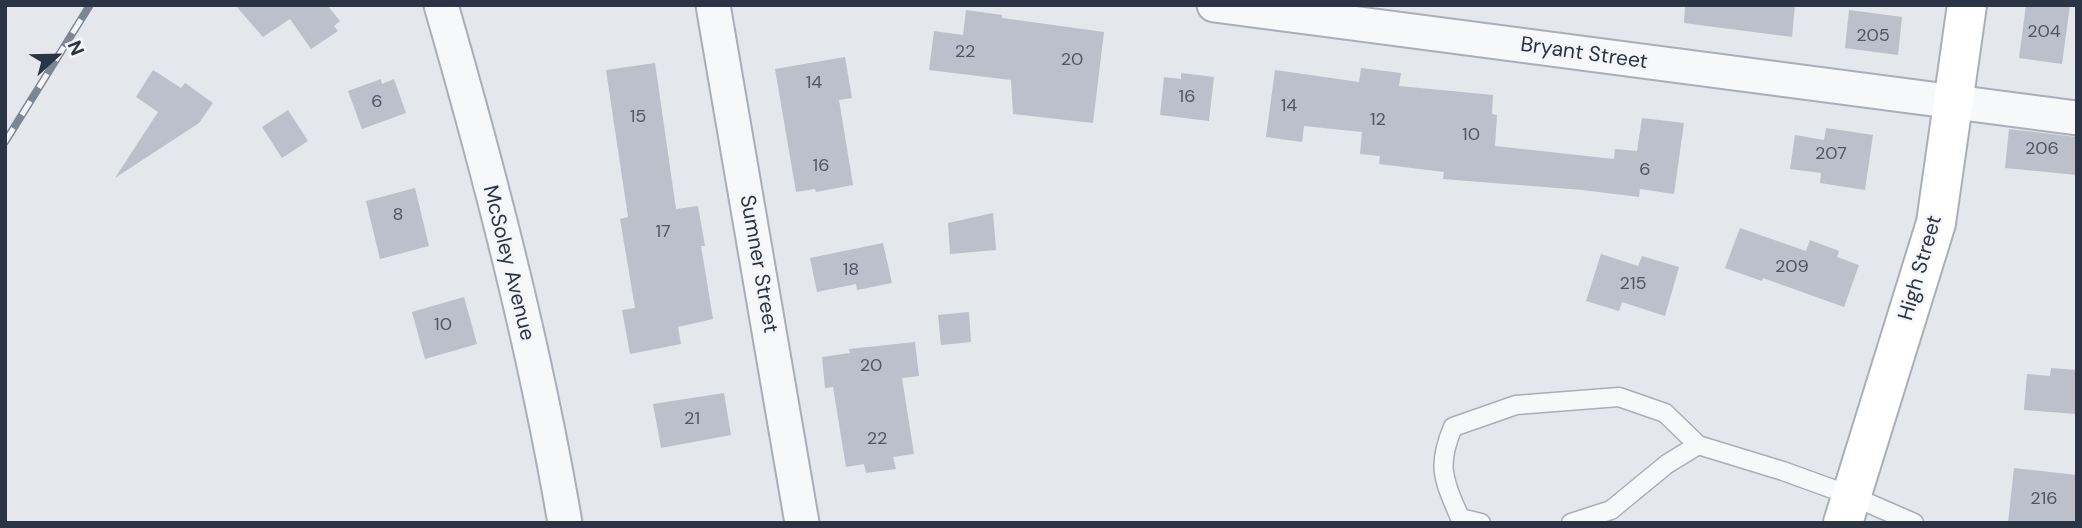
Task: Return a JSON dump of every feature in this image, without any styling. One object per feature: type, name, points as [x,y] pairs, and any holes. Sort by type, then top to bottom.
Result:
[{"type":"street","name":"McSoley Avenue","points":[[441,5],[474,123],[518,301],[544,411],[565,523]]},
{"type":"street","name":"Sumner Street","points":[[713,5],[802,523]]},
{"type":"street","name":"Bryant Street","points":[[1214,5],[2077,118]]},
{"type":"street","name":"High Street","points":[[1847,509],[1933,234],[1967,5]]},
{"type":"lane","points":[[1481,523],[1460,518],[1443,478],[1444,448],[1453,427],[1516,405],[1619,397],[1665,412],[1698,445],[1783,471],[1847,509],[1914,523]]},
{"type":"lane","points":[[1571,523],[1611,510],[1667,464],[1698,445]]},
{"type":"building","points":[[235,5],[327,5],[340,21],[334,26],[338,31],[311,49],[290,19],[263,37]]},
{"type":"building","points":[[1685,5],[1795,5],[1792,37],[1684,23]]},
{"type":"building","points":[[2026,5],[2070,5],[2062,64],[2019,58]]},
{"type":"building","points":[[966,10],[1002,15],[1002,18],[1104,32],[1093,123],[1013,114],[1011,80],[929,70],[934,31],[963,35]]},
{"type":"building","points":[[1849,10],[1902,17],[1898,55],[1845,48]]},
{"type":"building","points":[[845,57],[852,98],[839,100],[853,185],[816,192],[815,189],[796,192],[775,69]]},
{"type":"building","points":[[655,63],[676,209],[698,206],[705,246],[701,246],[713,319],[678,327],[681,344],[630,354],[622,310],[635,308],[620,219],[628,217],[606,70]]},
{"type":"building","points":[[1361,68],[1401,73],[1399,86],[1493,95],[1492,114],[1497,115],[1495,146],[1614,159],[1615,149],[1637,151],[1642,118],[1684,123],[1674,194],[1640,189],[1639,197],[1443,179],[1444,172],[1379,164],[1380,156],[1360,154],[1362,132],[1304,126],[1302,142],[1266,137],[1275,70],[1359,82]]},
{"type":"building","points":[[153,70],[181,88],[185,83],[213,103],[199,123],[115,178],[158,112],[136,97]]},
{"type":"building","points":[[1181,73],[1214,77],[1209,121],[1160,115],[1164,77],[1181,79]]},
{"type":"building","points":[[381,79],[382,84],[394,79],[406,113],[362,129],[348,91]]},
{"type":"building","points":[[288,110],[308,141],[282,158],[262,127]]},
{"type":"building","points":[[1826,128],[1873,135],[1865,190],[1820,183],[1821,173],[1790,169],[1795,135],[1824,140]]},
{"type":"building","points":[[2009,129],[2077,137],[2077,175],[2005,168]]},
{"type":"building","points":[[415,188],[429,246],[380,259],[366,201]]},
{"type":"building","points":[[993,213],[996,250],[950,254],[948,223]]},
{"type":"building","points":[[1740,228],[1806,251],[1810,240],[1839,251],[1837,257],[1859,265],[1844,307],[1763,278],[1762,281],[1725,268]]},
{"type":"building","points":[[883,243],[892,283],[857,290],[856,284],[817,292],[810,258]]},
{"type":"building","points":[[1601,254],[1638,266],[1642,256],[1679,267],[1665,316],[1622,302],[1619,311],[1586,301]]},
{"type":"building","points":[[464,297],[477,344],[425,359],[412,312]]},
{"type":"building","points":[[969,312],[971,342],[941,345],[938,315]]},
{"type":"building","points":[[915,342],[919,376],[902,378],[914,454],[893,457],[896,469],[866,473],[864,464],[846,467],[833,387],[825,388],[822,357],[850,353],[849,349]]},
{"type":"building","points":[[2051,368],[2077,370],[2077,414],[2024,410],[2027,374],[2050,376]]},
{"type":"building","points":[[724,393],[731,435],[661,448],[653,404]]},
{"type":"building","points":[[2014,468],[2077,475],[2077,523],[2008,523]]},
{"type":"railway","points":[[5,142],[90,5]]}]
